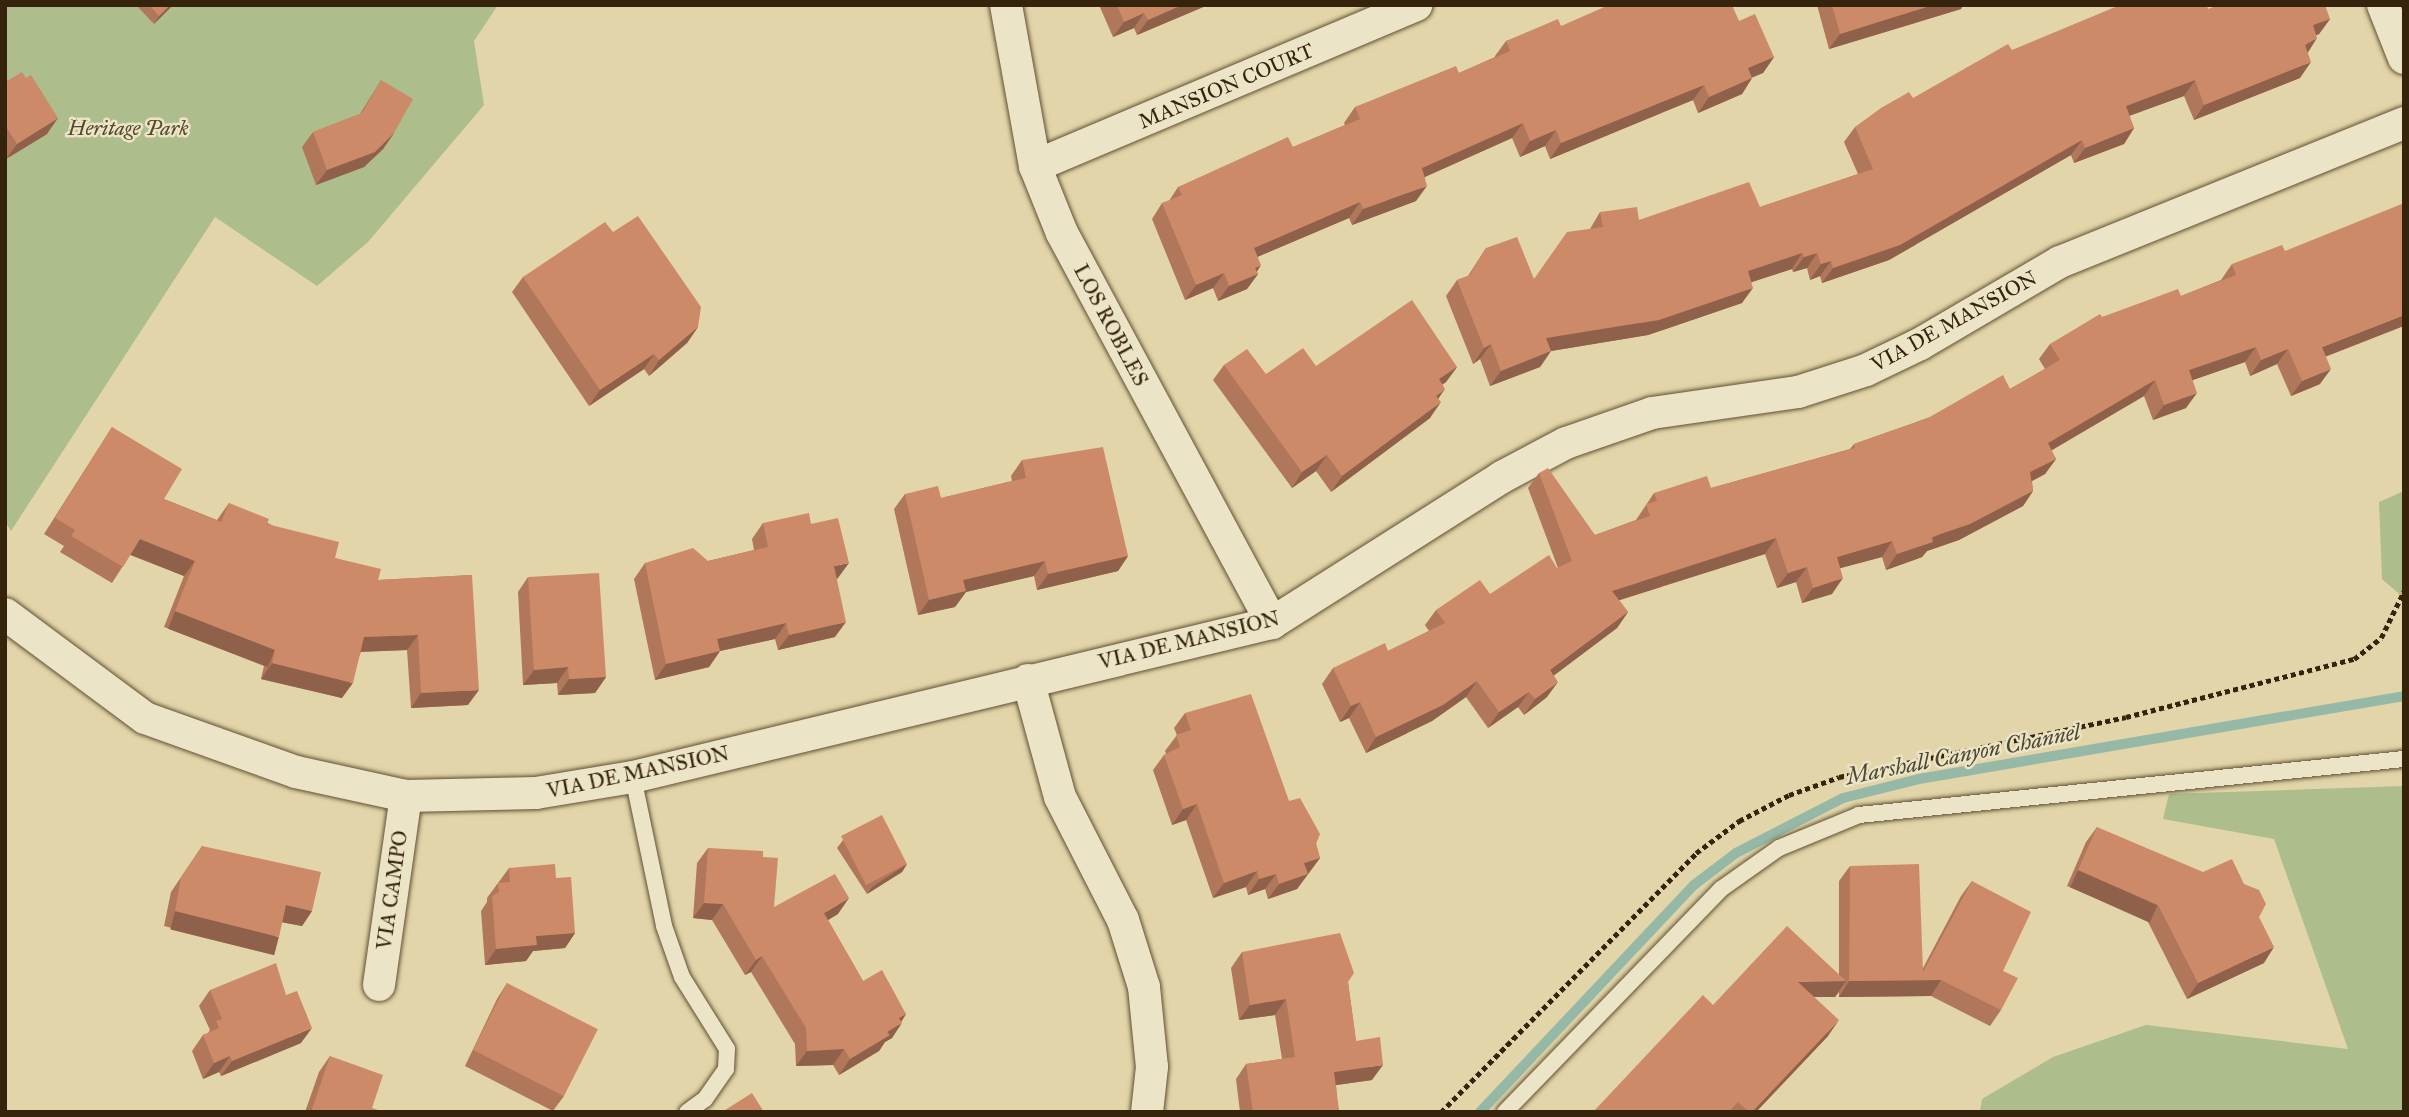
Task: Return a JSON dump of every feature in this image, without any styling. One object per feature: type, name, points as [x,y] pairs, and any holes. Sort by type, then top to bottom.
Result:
[{"type":"street","name":"LOS ROBLES","points":[[1006,5],[1035,166],[1062,233],[1272,623]]},
{"type":"street","name":"MANSION COURT","points":[[1035,166],[1416,5]]},
{"type":"street","points":[[2383,5],[2404,58]]},
{"type":"street","name":"VIA DE MANSION","points":[[5,614],[145,718],[296,772],[406,796],[536,793],[633,777],[1272,623],[1502,477],[1566,443],[1652,413],[1798,392],[1866,370],[1920,344],[2060,262],[2404,122]]},
{"type":"street","points":[[1028,680],[1060,797],[1123,920],[1144,987],[1152,1067],[1147,1112]]},
{"type":"street","name":"VIA CAMPO","points":[[379,985],[406,796]]},
{"type":"lane","points":[[1504,1112],[1721,889],[1779,848],[1859,815],[2404,759]]},
{"type":"lane","points":[[633,777],[664,926],[682,977],[727,1049],[726,1069],[705,1099],[687,1112]]},
{"type":"path","points":[[2372,649],[2404,591]]},
{"type":"green space","name":"Heritage Park","points":[[5,5],[498,5],[474,41],[484,105],[368,242],[317,286],[215,217],[11,531],[5,521]]},
{"type":"green space","points":[[2404,491],[2404,598],[2382,579],[2379,502]]},
{"type":"green space","points":[[2404,786],[2404,1112],[1980,1112],[1982,1099],[2053,1057],[2146,1025],[2348,1049],[2274,839],[2163,819],[2169,794]]},
{"type":"building","points":[[149,5],[170,5],[159,16]]},
{"type":"building","points":[[1117,5],[1182,5],[1148,20],[1144,13],[1124,22]]},
{"type":"building","points":[[1609,5],[1732,5],[1739,21],[1755,14],[1774,57],[1748,68],[1752,78],[1709,97],[1704,85],[1561,143],[1556,130],[1530,141],[1523,123],[1422,168],[1427,186],[1363,209],[1360,202],[1254,248],[1261,265],[1255,268],[1258,274],[1229,286],[1224,273],[1196,285],[1162,203],[1182,195],[1178,187],[1288,137],[1293,147],[1360,119],[1355,107],[1456,66],[1459,73],[1510,51],[1506,41],[1558,19],[1561,26]]},
{"type":"building","points":[[1832,5],[1933,5],[1840,34]]},
{"type":"building","points":[[2120,5],[2207,5],[2208,9],[2218,5],[2325,5],[2330,19],[2313,25],[2317,38],[2305,45],[2311,62],[2204,105],[2195,80],[2126,106],[2134,128],[2085,148],[2082,140],[1900,245],[1833,268],[1831,261],[1821,264],[1817,253],[1804,257],[1802,253],[1748,271],[1753,288],[1659,320],[1546,338],[1551,351],[1501,371],[1491,344],[1484,348],[1457,280],[1470,275],[1486,248],[1517,237],[1534,279],[1567,232],[1603,227],[1600,212],[1637,207],[1639,220],[1749,182],[1760,207],[1873,169],[1855,127],[1881,108],[1909,92],[1913,98],[2008,44],[2012,50]]},
{"type":"building","points":[[22,72],[26,78],[31,75],[58,118],[17,144],[5,125],[5,82]]},
{"type":"building","points":[[381,80],[413,99],[394,133],[375,152],[327,170],[313,132],[362,113]]},
{"type":"building","points":[[2404,203],[2404,315],[2322,347],[2331,369],[2302,381],[2288,349],[2261,360],[2256,347],[2189,370],[2197,393],[2164,405],[2155,380],[2048,443],[2056,459],[2030,472],[2033,491],[1970,524],[1932,537],[1933,542],[1897,554],[1892,541],[1837,557],[1843,578],[1813,588],[1807,567],[1788,573],[1776,538],[1612,591],[1628,612],[1550,670],[1558,682],[1535,699],[1529,692],[1499,712],[1477,681],[1443,705],[1376,737],[1360,702],[1351,706],[1333,668],[1385,643],[1388,651],[1445,623],[1436,610],[1480,580],[1490,594],[1549,555],[1557,568],[1572,561],[1539,473],[1548,468],[1595,535],[1650,516],[1646,504],[1657,501],[1654,493],[1707,476],[1711,488],[1855,448],[1854,444],[1928,418],[2003,375],[2010,389],[2060,360],[2050,344],[2100,314],[2102,317],[2178,289],[2181,296],[2236,275],[2232,264],[2282,245],[2285,251]]},
{"type":"building","points":[[638,216],[701,307],[698,327],[659,360],[654,354],[600,390],[523,277],[605,222],[613,232]]},
{"type":"building","points":[[1412,300],[1457,367],[1439,379],[1445,389],[1436,396],[1441,402],[1342,476],[1327,455],[1302,472],[1224,365],[1247,349],[1266,374],[1303,348],[1316,366]]},
{"type":"building","points":[[112,427],[182,469],[164,499],[221,522],[229,503],[269,519],[267,524],[339,542],[335,558],[381,569],[378,580],[472,575],[479,690],[421,693],[418,635],[364,637],[353,683],[272,663],[275,650],[175,611],[195,561],[140,539],[123,567],[71,536],[75,530],[55,518]]},
{"type":"building","points":[[1103,447],[1128,556],[1048,574],[1045,561],[963,580],[966,591],[929,600],[905,494],[938,486],[941,498],[1026,478],[1022,460]]},
{"type":"building","points":[[809,513],[811,524],[838,518],[849,563],[834,566],[846,622],[789,635],[786,623],[717,639],[720,651],[666,664],[645,563],[693,548],[708,561],[768,547],[763,523]]},
{"type":"building","points":[[599,573],[606,677],[569,679],[568,667],[534,670],[528,577]]},
{"type":"building","points":[[1251,694],[1289,801],[1300,798],[1320,834],[1316,844],[1320,858],[1304,863],[1308,874],[1279,884],[1276,874],[1259,879],[1257,871],[1224,883],[1197,804],[1183,809],[1164,755],[1180,747],[1176,735],[1191,730],[1185,713]]},
{"type":"building","points":[[882,815],[907,864],[866,885],[841,836]]},
{"type":"building","points":[[2097,827],[2203,872],[2232,859],[2244,884],[2259,890],[2266,904],[2259,917],[2274,947],[2198,983],[2158,905],[2078,870]]},
{"type":"building","points":[[202,846],[321,872],[312,911],[286,905],[279,937],[175,911],[181,877]]},
{"type":"building","points":[[708,848],[763,851],[763,857],[778,858],[774,907],[835,874],[849,898],[824,913],[863,981],[882,970],[906,1014],[899,1018],[902,1023],[887,1032],[890,1035],[850,1059],[844,1049],[807,1051],[806,1028],[762,956],[756,960],[723,904],[704,903]]},
{"type":"building","points":[[555,864],[556,878],[571,877],[575,933],[536,936],[537,945],[496,949],[492,896],[499,892],[498,883],[510,882],[509,868]]},
{"type":"building","points":[[1919,864],[1923,972],[1972,881],[2031,912],[2003,971],[2018,978],[2001,1010],[1941,980],[1849,981],[1850,866]]},
{"type":"building","points":[[1787,926],[1846,981],[1798,982],[1839,1020],[1752,1112],[1738,1102],[1729,1112],[1593,1112],[1703,995],[1713,1005]]},
{"type":"building","points":[[1340,933],[1354,973],[1348,982],[1356,1041],[1380,1037],[1383,1065],[1334,1072],[1339,1110],[1253,1112],[1246,1064],[1295,1057],[1286,999],[1250,1005],[1242,952]]},
{"type":"building","points":[[276,963],[286,995],[297,991],[312,1028],[232,1061],[230,1056],[214,1063],[203,1035],[219,1028],[216,1021],[222,1019],[210,990]]},
{"type":"building","points":[[507,983],[598,1029],[564,1096],[473,1050]]},
{"type":"building","points":[[330,1056],[383,1075],[372,1108],[378,1112],[311,1112]]},
{"type":"building","points":[[752,1093],[764,1112],[722,1112]]},
{"type":"waterway","name":"Marshall Canyon Channel","points":[[1480,1112],[1694,885],[1736,853],[1843,798],[1919,779],[2404,696]]}]
